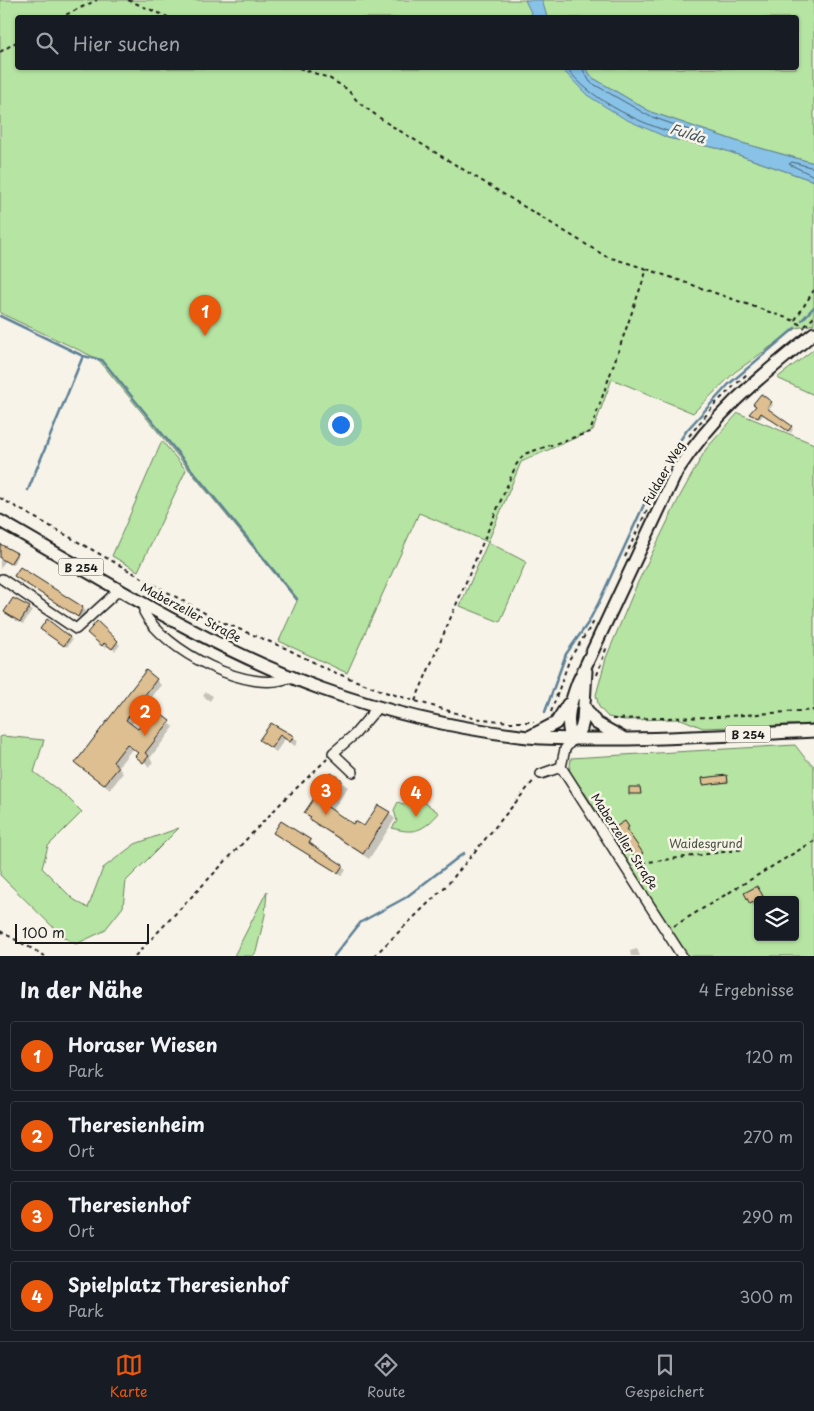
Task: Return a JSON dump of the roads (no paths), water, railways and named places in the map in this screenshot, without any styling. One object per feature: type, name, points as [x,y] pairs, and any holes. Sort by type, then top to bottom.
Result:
[{"type":"main road","name":"Fuldaer Weg","points":[[572,740],[568,728],[572,698],[662,500],[690,452],[732,401],[814,333]]},
{"type":"main road","name":"Maberzeller Straße","points":[[0,521],[146,604],[224,645],[292,676],[378,707],[446,724],[530,737],[572,740],[814,731]]},
{"type":"main road","name":"Fuldaer Weg","points":[[572,740],[581,729],[586,664]]},
{"type":"main road","points":[[530,737],[556,723],[572,698]]},
{"type":"main road","points":[[584,706],[596,723],[625,739]]},
{"type":"lane","points":[[2,579],[76,629],[120,589]]},
{"type":"lane","points":[[146,604],[144,612],[154,628],[191,655],[236,677],[249,680],[282,682],[292,676]]},
{"type":"lane","points":[[353,772],[333,753],[355,734],[378,707]]},
{"type":"lane","points":[[541,774],[561,767],[565,748],[572,740]]},
{"type":"lane","name":"Maberzeller Straße","points":[[561,767],[682,956]]},
{"type":"water","points":[[525,0],[542,0],[546,15],[532,15]]},
{"type":"water","name":"Fulda","points":[[563,70],[587,70],[593,78],[651,112],[742,143],[814,163],[814,181],[721,149],[668,138],[625,119],[587,95]]},
{"type":"waterway","points":[[802,320],[814,307]]},
{"type":"waterway","points":[[0,316],[83,356],[102,360],[297,599]]},
{"type":"waterway","points":[[545,712],[566,654],[588,623],[599,602],[659,472],[687,430],[729,384],[795,328]]},
{"type":"waterway","points":[[28,490],[83,356]]},
{"type":"waterway","points":[[334,956],[361,922],[405,898],[464,853]]},
{"type":"place","name":"Horaser Wiesen","points":[[205,336]]},
{"type":"place","name":"Theresienheim","points":[[145,736]]},
{"type":"place","name":"Theresienhof","points":[[326,815]]},
{"type":"place","name":"Spielplatz Theresienhof","points":[[416,817]]},
{"type":"park label","name":"Waidesgrund","points":[[706,843]]}]
